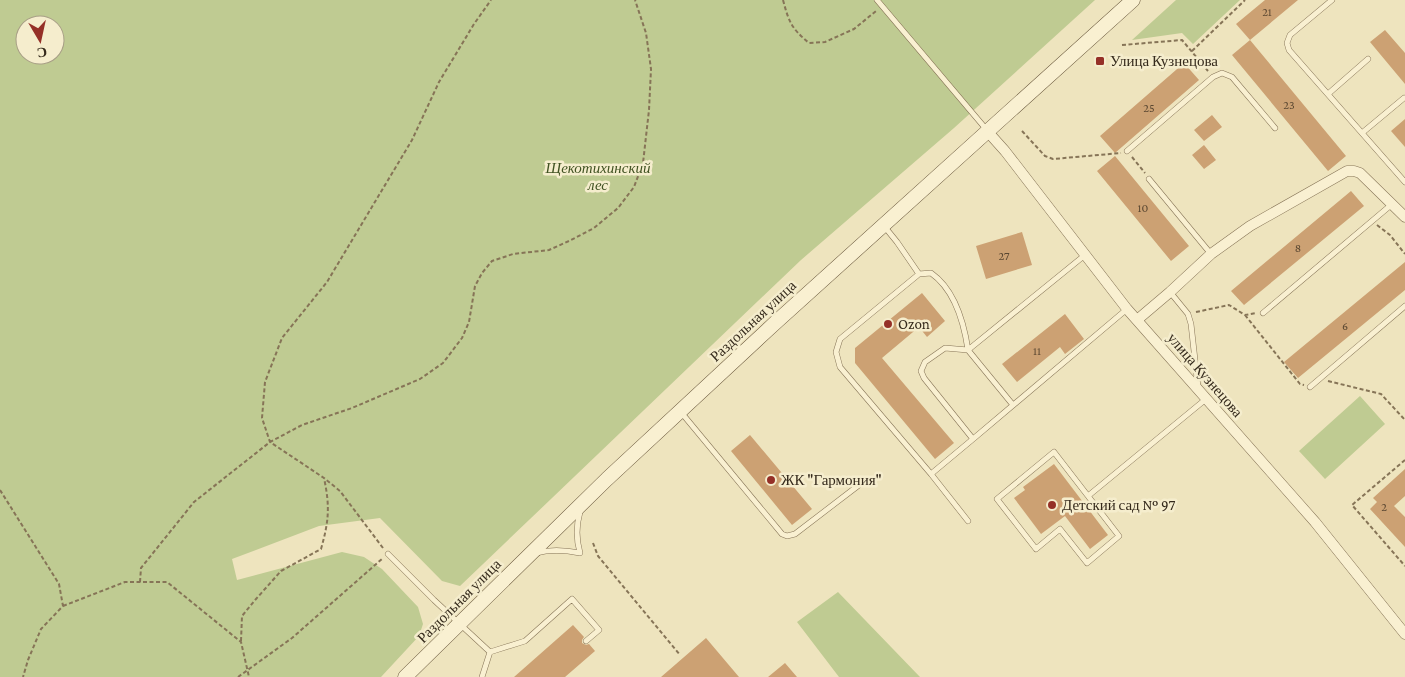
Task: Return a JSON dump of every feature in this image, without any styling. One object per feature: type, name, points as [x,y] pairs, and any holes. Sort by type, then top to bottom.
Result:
[{"type":"main road","name":"Раздольная улица","points":[[405,677],[526,556],[680,411],[1133,0]]},
{"type":"street","name":"улица Кузнецова","points":[[988,132],[1005,151],[1137,320],[1315,522],[1405,634]]},
{"type":"street","points":[[1137,320],[1211,254],[1250,226],[1347,171],[1360,173],[1405,217]]},
{"type":"lane","points":[[877,0],[988,132]]},
{"type":"lane","points":[[1332,0],[1290,35],[1287,43],[1289,50],[1405,182]]},
{"type":"lane","points":[[1328,94],[1368,59]]},
{"type":"lane","points":[[1127,151],[1213,77],[1222,73],[1232,77],[1275,128]]},
{"type":"lane","points":[[1362,133],[1404,98]]},
{"type":"lane","points":[[1149,179],[1211,254]]},
{"type":"lane","points":[[1263,313],[1391,205]]},
{"type":"lane","points":[[883,225],[919,274]]},
{"type":"lane","points":[[973,439],[924,378],[922,371],[925,362],[945,348],[968,350],[1086,254]]},
{"type":"lane","points":[[968,521],[840,367],[836,352],[840,339],[919,274],[931,272],[942,280],[953,301],[965,329],[968,350],[1013,405]]},
{"type":"lane","points":[[1170,292],[1188,314],[1191,324],[1198,390]]},
{"type":"lane","points":[[1310,386],[1405,306]]},
{"type":"lane","points":[[930,474],[1128,309]]},
{"type":"lane","points":[[1088,496],[1206,399]]},
{"type":"lane","points":[[680,411],[782,534],[788,536],[795,534],[859,485]]},
{"type":"lane","points":[[1054,452],[1088,496],[1119,536],[1087,563],[1060,530],[1036,548],[997,499],[1054,452]]},
{"type":"lane","points":[[526,556],[553,550],[567,550],[580,553],[576,530],[584,501]]},
{"type":"lane","points":[[388,554],[490,652]]},
{"type":"lane","points":[[490,652],[525,641],[572,599],[599,630],[586,641]]},
{"type":"lane","points":[[482,677],[490,652]]},
{"type":"path","points":[[238,677],[292,638],[388,554],[340,491],[270,442],[262,418],[265,382],[282,338],[327,282],[412,140],[439,82],[474,24],[491,0]]},
{"type":"path","points":[[140,582],[140,568],[194,502],[270,442],[302,424],[352,408],[420,379],[443,363],[462,338],[468,322],[475,286],[482,273],[492,262],[513,254],[549,250],[594,228],[618,208],[634,187],[643,163],[649,110],[652,69],[646,33],[635,0]]},
{"type":"path","points":[[783,0],[789,22],[809,43],[825,42],[854,28],[882,6]]},
{"type":"path","points":[[1192,51],[1245,0]]},
{"type":"path","points":[[1122,44],[1182,40],[1213,77]]},
{"type":"path","points":[[1022,131],[1045,156],[1053,159],[1116,154],[1127,151],[1149,179]]},
{"type":"path","points":[[1372,221],[1390,235],[1405,254]]},
{"type":"path","points":[[1188,314],[1229,305],[1245,314],[1300,384],[1310,386]]},
{"type":"path","points":[[1245,314],[1263,313]]},
{"type":"path","points":[[1319,378],[1382,394],[1405,420]]},
{"type":"path","points":[[1405,460],[1352,505],[1405,566]]},
{"type":"path","points":[[249,677],[241,642],[242,616],[281,571],[321,549],[328,523],[328,496],[324,478]]},
{"type":"path","points":[[0,490],[59,584],[63,606]]},
{"type":"path","points":[[592,543],[598,556],[680,654]]},
{"type":"path","points":[[23,677],[41,629],[63,606],[125,582],[167,582],[241,642]]},
{"type":"green space","name":"Щекотихинский лес","points":[[0,0],[1095,0],[954,128],[801,260],[460,586],[442,581],[380,518],[319,526],[232,559],[237,580],[342,552],[364,557],[382,569],[418,607],[423,624],[419,636],[381,677],[0,677]]},
{"type":"green space","points":[[1176,0],[1240,0],[1193,44],[1182,33],[1132,40]]},
{"type":"green space","points":[[1360,396],[1385,424],[1325,479],[1299,451]]},
{"type":"green space","points":[[838,592],[920,677],[839,677],[797,622]]},
{"type":"building","points":[[1265,0],[1298,0],[1250,40],[1236,24]]},
{"type":"building","points":[[1385,30],[1405,53],[1405,84],[1370,42]]},
{"type":"building","points":[[1250,40],[1346,156],[1328,171],[1232,55]]},
{"type":"building","points":[[1184,63],[1199,80],[1115,153],[1100,136]]},
{"type":"building","points":[[1212,115],[1222,127],[1204,141],[1194,130]]},
{"type":"building","points":[[1405,119],[1405,147],[1391,131]]},
{"type":"building","points":[[1204,145],[1216,160],[1204,169],[1192,155]]},
{"type":"building","points":[[1115,156],[1189,246],[1171,261],[1097,171]]},
{"type":"building","points":[[1351,191],[1364,206],[1244,305],[1231,291]]},
{"type":"building","points":[[1022,232],[1032,265],[986,279],[976,246]]},
{"type":"building","points":[[1405,262],[1405,290],[1298,378],[1284,362]]},
{"type":"building","points":[[922,293],[945,321],[927,337],[919,327],[882,358],[954,443],[935,459],[855,363],[855,348]]},
{"type":"building","points":[[1065,314],[1084,339],[1065,354],[1060,347],[1017,382],[1002,364]]},
{"type":"building","name":"ЖК \"Гармония\"","points":[[750,435],[812,509],[792,525],[731,451]]},
{"type":"building","points":[[1054,464],[1108,535],[1090,549],[1065,516],[1041,534],[1014,498],[1025,490],[1023,487]]},
{"type":"building","points":[[1405,469],[1405,496],[1394,506],[1405,517],[1405,547],[1370,509],[1377,502],[1373,498]]},
{"type":"building","points":[[573,625],[584,637],[582,643],[589,644],[595,651],[565,677],[514,677]]},
{"type":"building","points":[[706,638],[739,677],[661,677]]},
{"type":"building","points":[[785,663],[797,677],[768,677]]},
{"type":"place","name":"Улица Кузнецова","points":[[1100,61]]},
{"type":"place","name":"Ozon","points":[[888,324]]},
{"type":"place","name":"ЖК \"Гармония\"","points":[[771,480]]},
{"type":"place","name":"Детский сад № 97","points":[[1052,505]]}]
